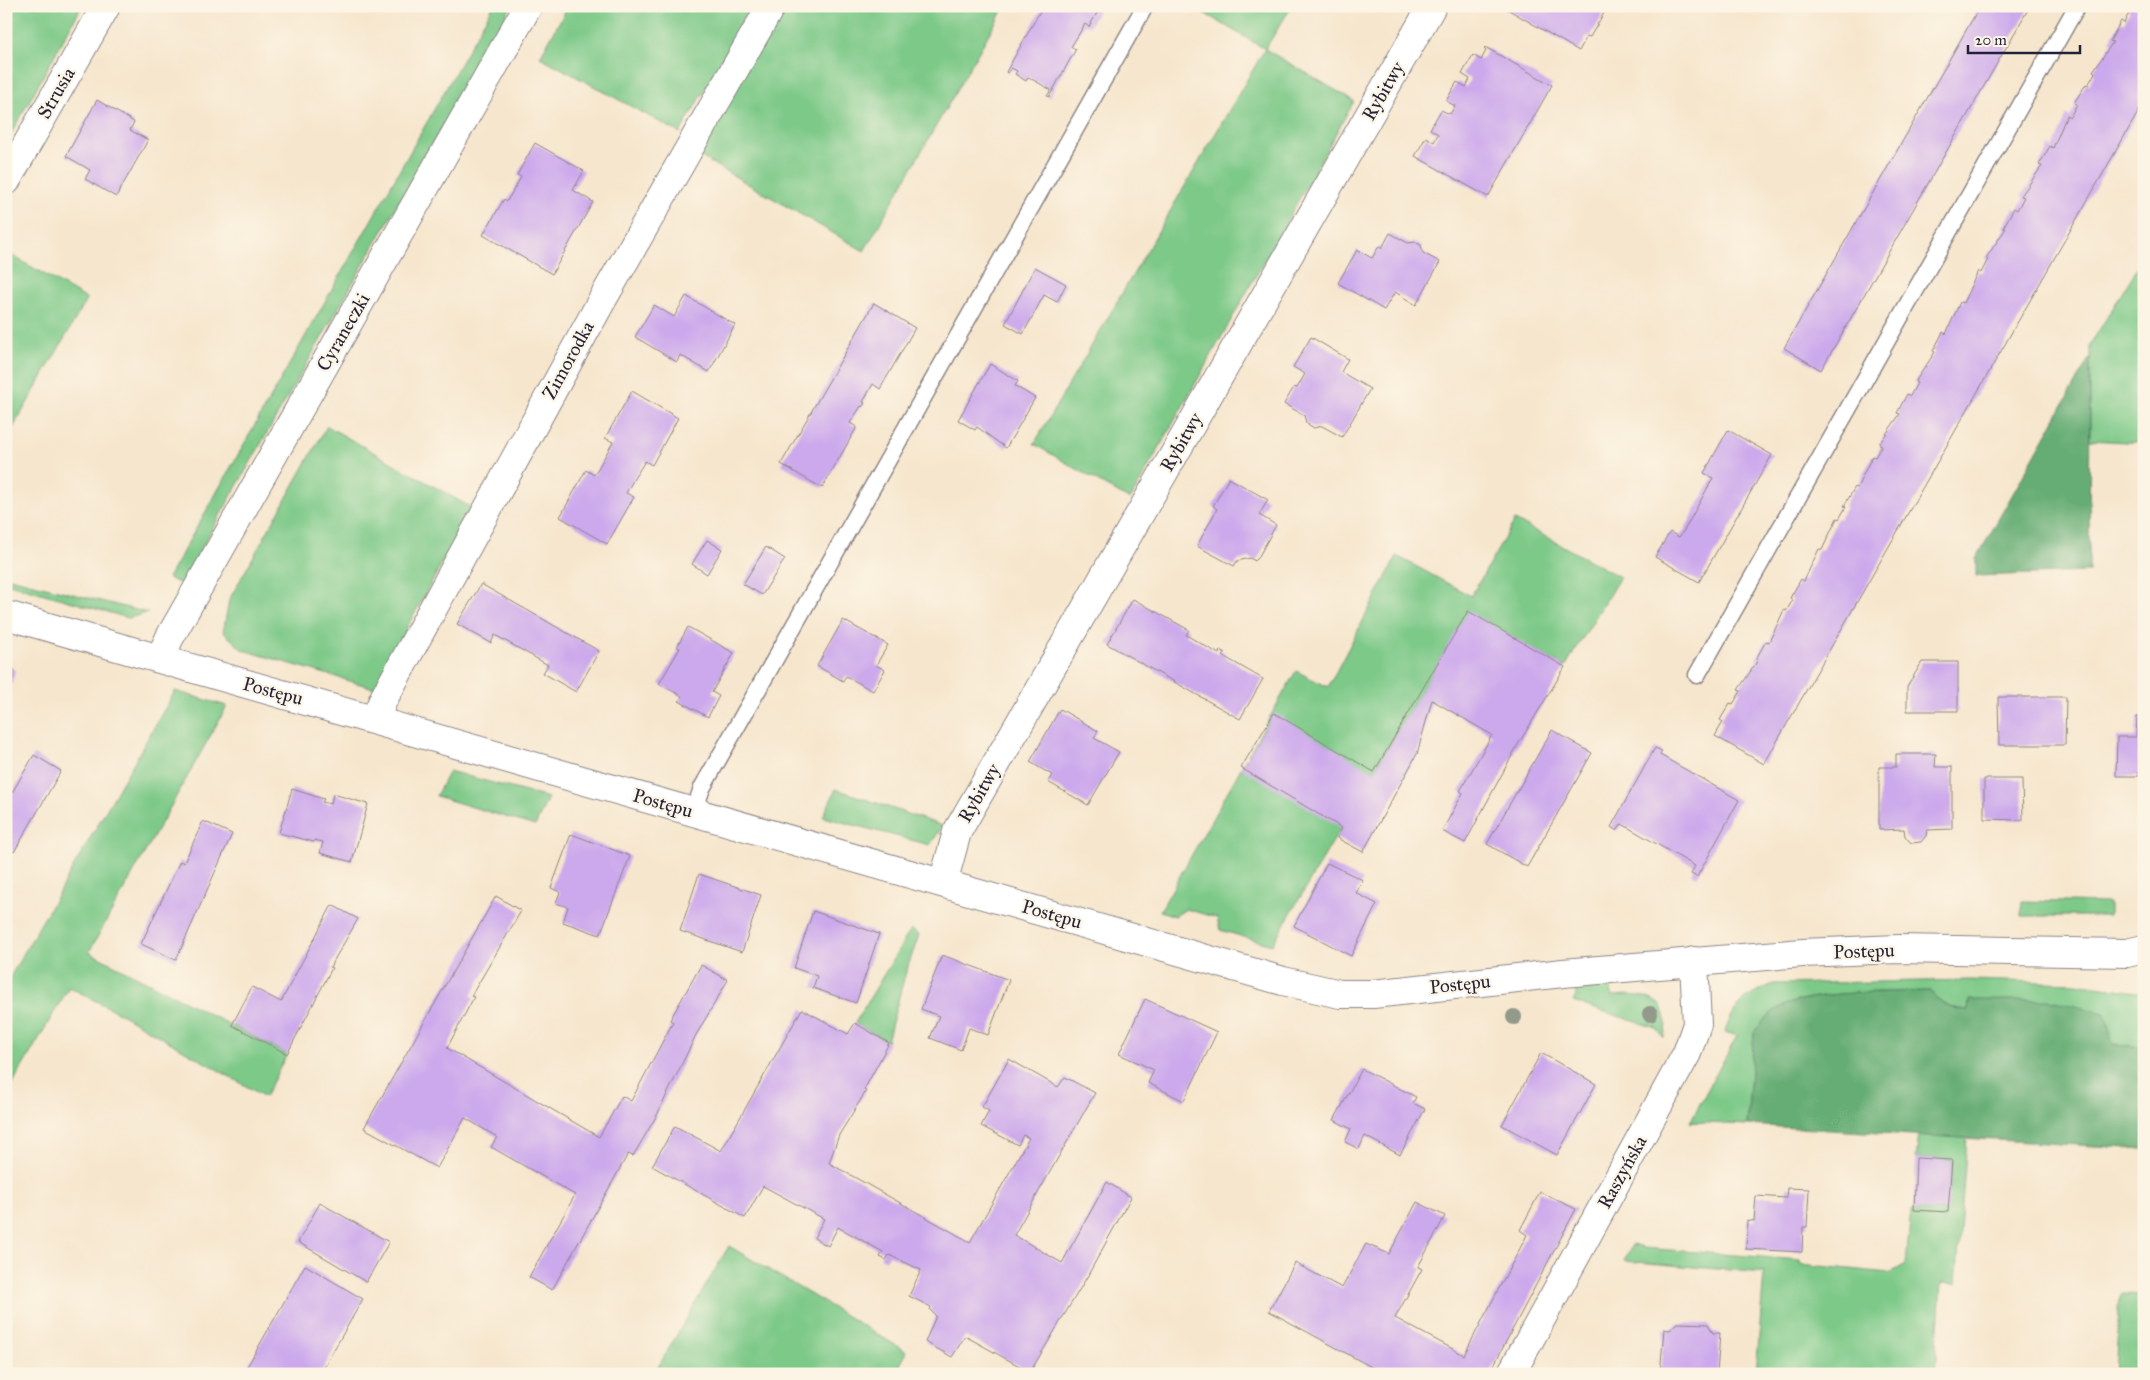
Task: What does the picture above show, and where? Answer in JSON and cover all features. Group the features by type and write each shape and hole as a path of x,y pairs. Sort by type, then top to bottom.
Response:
{"street":[{"name":"Strusia","path":"6,181 106,6"},
{"name":"Cyraneczki","path":"160,658 170,637 528,6"},
{"name":"Zimorodka","path":"375,719 384,698 528,433 771,6"},
{"name":"Rybitwy","path":"943,883 957,832 1432,6"},
{"name":"Postępu","path":"6,615 375,719 1282,981 1340,994 1373,994 1694,961 1898,949 2138,957"},
{"name":"Raszyńska","path":"1512,1374 1687,1053 1697,1024 1694,961"}],"lane":[{"path":"694,811 702,788 1145,6"},
{"path":"1697,675 2076,6"}],"green space":[{"path":"6,6 82,6 6,143"},
{"path":"493,6 511,6 181,584 168,578"},
{"path":"568,6 752,6 680,133 540,57"},
{"path":"781,6 1005,6 864,251 696,154"},
{"path":"1192,6 1292,6 1265,49"},
{"path":"1265,49 1354,101 1130,500 1034,444"},
{"path":"6,252 87,299 6,440"},
{"path":"2144,257 2144,443 2090,440 2090,345"},
{"path":"2090,357 2089,572 1976,576 1976,559"},
{"path":"327,426 472,508 374,688 243,650 223,632 229,600"},
{"path":"1515,520 1620,577 1565,667 1468,612 1272,945 1220,930 1217,918 1186,909 1175,916 1160,911 1296,671 1328,687 1397,556 1471,596"},
{"path":"6,577 148,613 128,618 6,583"},
{"path":"175,691 227,706 89,952 287,1054 265,1097 119,1013 69,987 6,1095 6,984"},
{"path":"449,771 548,798 535,826 436,796"},
{"path":"836,789 943,826 930,845 823,817"},
{"path":"2022,901 2109,903 2109,916 2021,916"},
{"path":"911,929 919,935 905,975 887,1041 855,1023"},
{"path":"1970,980 2076,983 2144,993 2144,1047 2113,1045 1969,1001 1968,1011 1956,1009 1946,1006 1930,991 1852,993 1812,998 1794,1002 1775,1010 1754,1032 1747,1125 1690,1122 1737,1036 1725,1032 1737,1007 1749,997 1773,984"},
{"path":"1611,986 1611,996 1635,996 1654,1000 1665,1014 1664,1038 1656,1028 1573,1002 1578,989"},
{"path":"1930,991 1946,1006 1968,1011 1969,1000 2050,1000 2105,1013 2113,1045 2144,1047 2144,1149 1747,1125 1754,1032 1775,1010 1794,1002 1832,995"},
{"path":"1919,1135 1967,1138 1956,1284 1941,1283 1935,1374 1756,1374 1764,1273 1624,1261 1632,1245 1644,1248 1800,1260 1800,1264 1890,1273 1906,1264 1911,1210 1948,1212 1952,1160 1916,1158"},
{"path":"729,1246 907,1352 895,1374 654,1374"},
{"path":"2120,1294 2144,1295 2144,1374 2115,1374"}],"building":[{"path":"1043,6 1101,6 1089,27 1085,24 1071,47 1076,49 1049,97 1047,96 1051,90 1028,77 1026,81 1015,74 1017,71 1011,68 1008,73 1006,72"},
{"path":"1502,6 1608,6 1590,37 1587,36 1579,51"},
{"path":"1980,6 2030,6 1821,370 1784,348"},
{"path":"2130,6 2144,6 2144,102 1764,764 1715,736 1723,722 1720,720 1730,703 1733,704 1741,691 1738,690 1758,660 1756,659 1766,641 1769,642 1784,610 1786,611 1793,600 1790,598 1801,579 1804,581 1819,549 1822,550 1837,518 1839,519 1846,507 1844,506 1855,487 1857,488 1872,456 1875,457 1882,445 1879,444 1900,414 1897,413 1907,394 1910,396 1917,383 1915,382 1935,352 1933,351 1943,332 1946,334 1960,302 1963,303 1978,271 1981,273 1988,259 1986,258 2006,228 2003,228 2014,208 2017,210 2024,197 2021,196 2042,166 2039,165 2050,146 2053,148 2067,115 2070,117 2077,104 2074,103 2086,84 2088,85 2095,73 2093,71 2113,42 2110,41 2121,21 2124,23 2130,11 2128,10"},
{"path":"1485,47 1552,85 1488,197 1415,156 1426,137 1434,142 1438,134 1430,129 1441,110 1450,114 1455,106 1446,101 1457,82 1466,87 1470,79 1462,74 1473,55 1481,60 1486,51"},
{"path":"97,100 134,122 130,130 148,140 116,197 85,179 90,170 66,156"},
{"path":"535,143 584,171 573,190 593,202 552,274 483,235 504,199 507,201 521,177 517,175"},
{"path":"1390,233 1408,243 1415,242 1421,245 1423,253 1440,262 1416,305 1395,292 1384,310 1338,283 1357,250 1372,258 1379,246 1382,248"},
{"path":"1035,267 1066,284 1057,302 1044,295 1023,334 1005,324"},
{"path":"686,296 735,325 709,372 680,355 677,362 635,337 654,305 674,317"},
{"path":"874,303 915,328 880,389 873,384 863,402 865,403 850,423 857,427 822,488 781,464"},
{"path":"1311,337 1348,359 1341,372 1370,389 1342,437 1322,426 1314,428 1306,423 1304,415 1284,404 1294,387 1297,388 1305,374 1293,367"},
{"path":"990,364 1018,381 1015,386 1035,398 1006,448 977,427 975,430 958,420"},
{"path":"632,391 678,418 652,465 645,461 635,477 626,493 634,497 607,544 560,517 586,470 594,475 604,458 613,442 605,438"},
{"path":"1728,430 1772,455 1699,582 1655,557 1670,532 1679,537 1685,529 1713,478 1704,473"},
{"path":"1229,478 1268,500 1259,515 1276,525 1255,561 1250,558 1237,561 1234,566 1197,546 1217,509 1213,506"},
{"path":"707,540 722,549 707,574 692,564"},
{"path":"766,547 785,559 762,595 743,584"},
{"path":"481,584 599,651 576,692 543,673 548,665 495,635 491,643 457,624"},
{"path":"1133,599 1189,630 1186,635 1219,654 1220,650 1225,653 1223,656 1263,679 1240,719 1107,644"},
{"path":"1468,611 1565,667 1516,748 1465,843 1442,831 1463,793 1460,791 1492,735 1432,700 1417,754 1363,852 1337,838 1342,828 1241,768 1274,713 1374,772"},
{"path":"843,620 888,645 876,665 885,670 873,691 846,676 843,681 817,666"},
{"path":"688,627 734,653 712,692 719,696 708,717 679,701 682,696 659,684 680,648 677,647"},
{"path":"1922,662 1958,662 1958,711 1907,711 1907,687"},
{"path":"6,667 15,670 7,701 6,701"},
{"path":"1998,697 2066,697 2065,745 1999,745"},
{"path":"1060,709 1098,731 1094,738 1119,752 1088,805 1048,782 1052,775 1030,762"},
{"path":"2137,717 2144,717 2144,771 2139,771 2139,776 2116,776 2117,737 2136,737"},
{"path":"1552,730 1592,753 1527,867 1487,844"},
{"path":"1655,748 1662,751 1660,755 1739,800 1697,877 1691,874 1695,866 1622,824 1617,831 1611,827"},
{"path":"1896,754 1936,754 1935,767 1952,767 1952,829 1927,830 1926,836 1921,842 1911,843 1905,836 1904,829 1879,830 1879,767 1896,767"},
{"path":"34,755 61,771 14,852 6,847 6,803"},
{"path":"1984,779 2022,779 2023,820 1984,819"},
{"path":"292,789 324,799 322,802 331,804 333,794 368,804 352,862 320,853 323,842 314,840 314,842 279,833"},
{"path":"203,821 232,834 176,960 141,944 180,861 184,863"},
{"path":"571,834 630,856 600,935 563,922 568,907 556,903 560,892 551,888"},
{"path":"1327,863 1363,880 1356,893 1377,904 1351,956 1294,926"},
{"path":"699,874 761,895 742,952 680,931"},
{"path":"496,896 521,911 471,996 474,997 447,1048 599,1137 622,1096 631,1101 673,1022 670,1020 701,965 728,980 696,1035 657,1115 633,1156 628,1154 552,1290 529,1277 575,1195 491,1147 497,1137 465,1118 437,1168 364,1128"},
{"path":"332,905 358,919 330,967 332,968 287,1054 232,1025 252,987 281,1002"},
{"path":"813,911 879,934 856,1003 813,988 817,976 794,968"},
{"path":"942,955 1009,980 988,1035 969,1028 961,1050 930,1038 939,1016 921,1009"},
{"path":"1145,999 1217,1032 1184,1101 1148,1083 1154,1070 1119,1054"},
{"path":"802,1009 848,1034 855,1023 889,1043 864,1090 866,1091 839,1135 829,1163 970,1242 1029,1138 1023,1135 1018,1145 981,1126 989,1111 982,1107 1009,1059 1058,1087 1065,1077 1095,1093 1014,1235 1062,1263 1107,1182 1131,1197 1087,1277 1030,1372 965,1336 952,1357 925,1342 936,1316 930,1310 931,1307 909,1296 921,1270 889,1255 886,1260 880,1257 883,1252 838,1227 828,1246 814,1238 824,1219 763,1186 745,1218 652,1166 675,1126 721,1151"},
{"path":"1541,1053 1596,1084 1557,1155 1502,1125"},
{"path":"1362,1069 1416,1097 1413,1103 1425,1109 1400,1155 1365,1136 1359,1149 1345,1142 1351,1129 1334,1120"},
{"path":"1916,1158 1952,1160 1948,1212 1914,1210"},
{"path":"1787,1188 1809,1189 1807,1227 1803,1227 1802,1252 1746,1249 1747,1220 1754,1221 1756,1196 1786,1198"},
{"path":"1540,1192 1576,1209 1489,1374 1384,1374 1269,1311 1295,1263 1342,1288 1366,1244 1389,1254 1417,1202 1445,1216 1418,1267 1422,1269 1395,1318 1464,1355 1527,1235 1520,1230"},
{"path":"320,1203 389,1242 366,1282 298,1242"},
{"path":"305,1265 363,1299 320,1374 243,1374"},
{"path":"1678,1323 1708,1324 1713,1333 1720,1333 1717,1374 1660,1374 1664,1329 1670,1330"}]}
